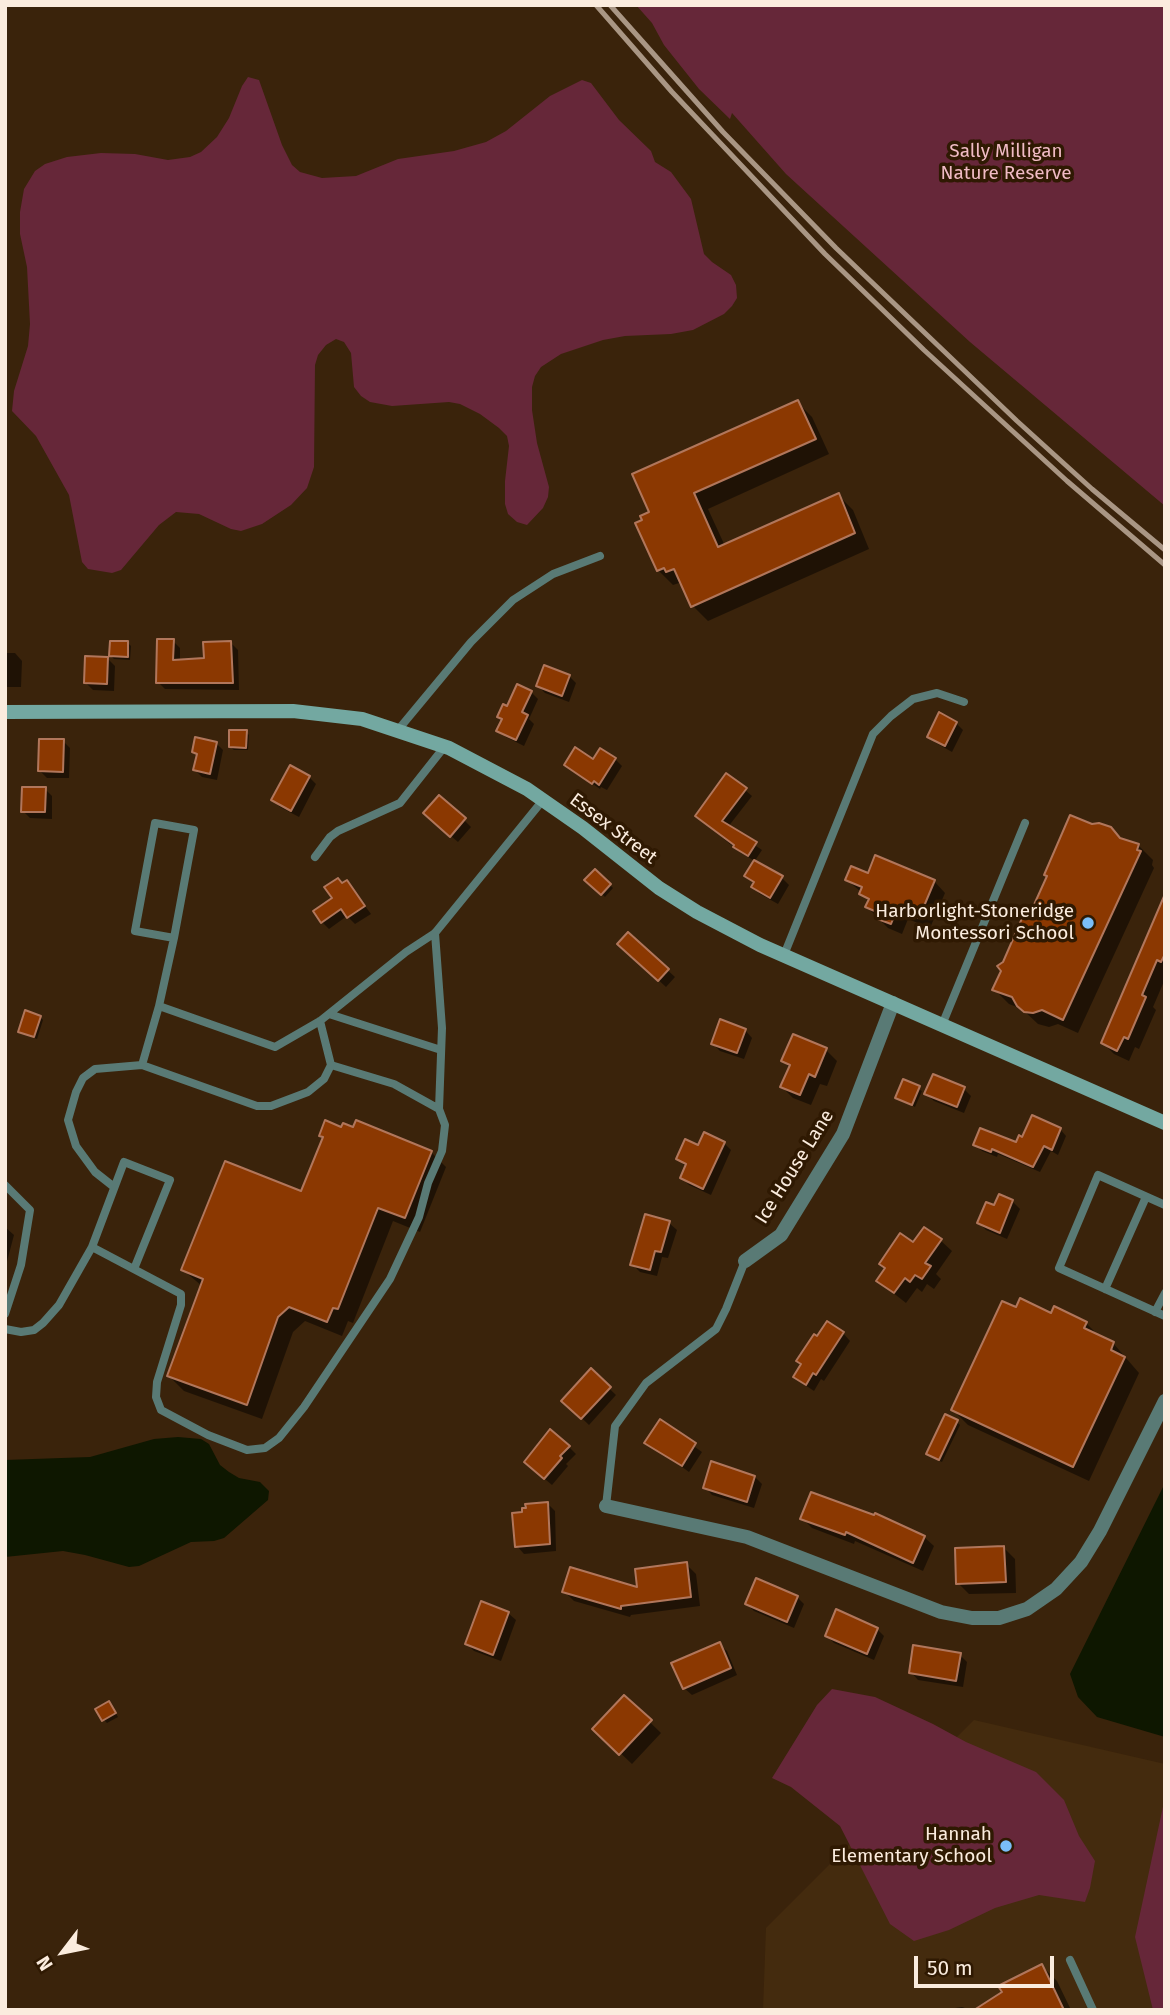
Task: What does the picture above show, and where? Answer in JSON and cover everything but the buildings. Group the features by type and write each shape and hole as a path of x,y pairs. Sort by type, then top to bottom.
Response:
{"main road":[{"name":"Essex Street","path":"5,712 293,711 362,719 445,746 490,768 543,800 659,888 697,912 784,955 1165,1122"}],"street":[{"name":"Ice House Lane","path":"745,1261 780,1235 843,1134 893,1003"},
{"path":"606,1506 747,1537 940,1612 972,1618 999,1618 1027,1609 1056,1589 1081,1562 1100,1531 1165,1401"}],"lane":[{"path":"398,730 471,642 513,600 553,574 600,556"},
{"path":"784,955 873,734 913,699 937,693 964,702"},
{"path":"315,857 338,831 400,803 445,746"},
{"path":"159,1006 275,1047 320,1021 435,933 543,800"},
{"path":"142,1065 159,1006 174,938 194,830 155,823 135,931 174,938"},
{"path":"942,1025 1025,823"},
{"path":"92,1247 181,1294 181,1305 157,1382 156,1397 161,1410 208,1436 247,1450 265,1448 279,1438 304,1407 390,1279 419,1217 428,1183 442,1151 446,1125 439,1109 442,1028 435,933"},
{"path":"329,1014 441,1049"},
{"path":"114,1187 94,1172 76,1146 68,1120 83,1078 95,1069 142,1065 257,1106 271,1106 308,1092 324,1079 331,1065 320,1021"},
{"path":"331,1065 394,1084 439,1109"},
{"path":"5,1329 21,1332 34,1330 60,1304 92,1247 124,1162 170,1180 134,1269"},
{"path":"1165,1205 1098,1175 1059,1268 1165,1316"},
{"path":"5,1185 30,1210 21,1265 5,1314"},
{"path":"1105,1289 1146,1197"},
{"path":"606,1506 615,1426 646,1383 716,1329 745,1261"},
{"path":"1155,1312 1165,1293"},
{"path":"1070,1961 1093,2010"}],"shaded area":[{"path":"154,1439 201,1439 209,1444 220,1465 239,1478 260,1482 269,1491 268,1500 224,1538 191,1542 139,1566 129,1567 63,1551 5,1557 5,1460 90,1457"},
{"path":"1165,1483 1165,1737 1097,1717 1078,1697 1070,1674"},
{"name":"Hannah Elementary School","path":"974,1720 1165,1764 1165,2010 763,2010 766,1928"}],"green space":[{"name":"Sally Milligan Nature Reserve","path":"636,5 1165,5 1165,506 970,342 786,174 732,113 730,119 699,89"},
{"path":"248,77 259,80 292,165 300,172 322,178 356,176 398,159 454,151 486,142 506,131 550,96 582,80 591,83 619,120 651,151 655,162 671,172 691,199 704,254 731,275 736,285 737,298 724,314 693,330 603,340 561,354 541,367 532,387 532,410 537,443 549,487 543,508 527,525 517,522 508,514 505,504 509,446 507,436 499,428 460,404 449,402 392,406 370,402 354,387 351,353 344,342 336,339 326,345 318,355 315,365 314,467 307,488 291,505 262,524 241,531 199,514 176,512 159,525 121,570 112,573 88,569 82,562 69,495 36,436 12,411 14,391 28,346 30,324 27,267 20,234 24,189 35,171 45,164 67,157 101,153 135,154 168,160 190,157 201,152 217,137 229,118"},
{"path":"832,1689 875,1697 966,1742 1036,1772 1064,1800 1079,1836 1095,1861 1085,1902 1039,1895 995,1908 949,1930 914,1941 890,1924 840,1826 791,1787 772,1778 817,1705"},
{"path":"1164,1802 1165,2010 1153,2010 1135,1937"}],"railway":[{"path":"596,5 672,92 825,254 924,350 1067,481 1165,565"},
{"path":"610,5 723,132 836,248 1017,421 1165,550"}],"place":[{"name":"Harborlight-Stoneridge Montessori School","path":"1088,923"},
{"name":"Hannah Elementary School","path":"1006,1846"}]}
